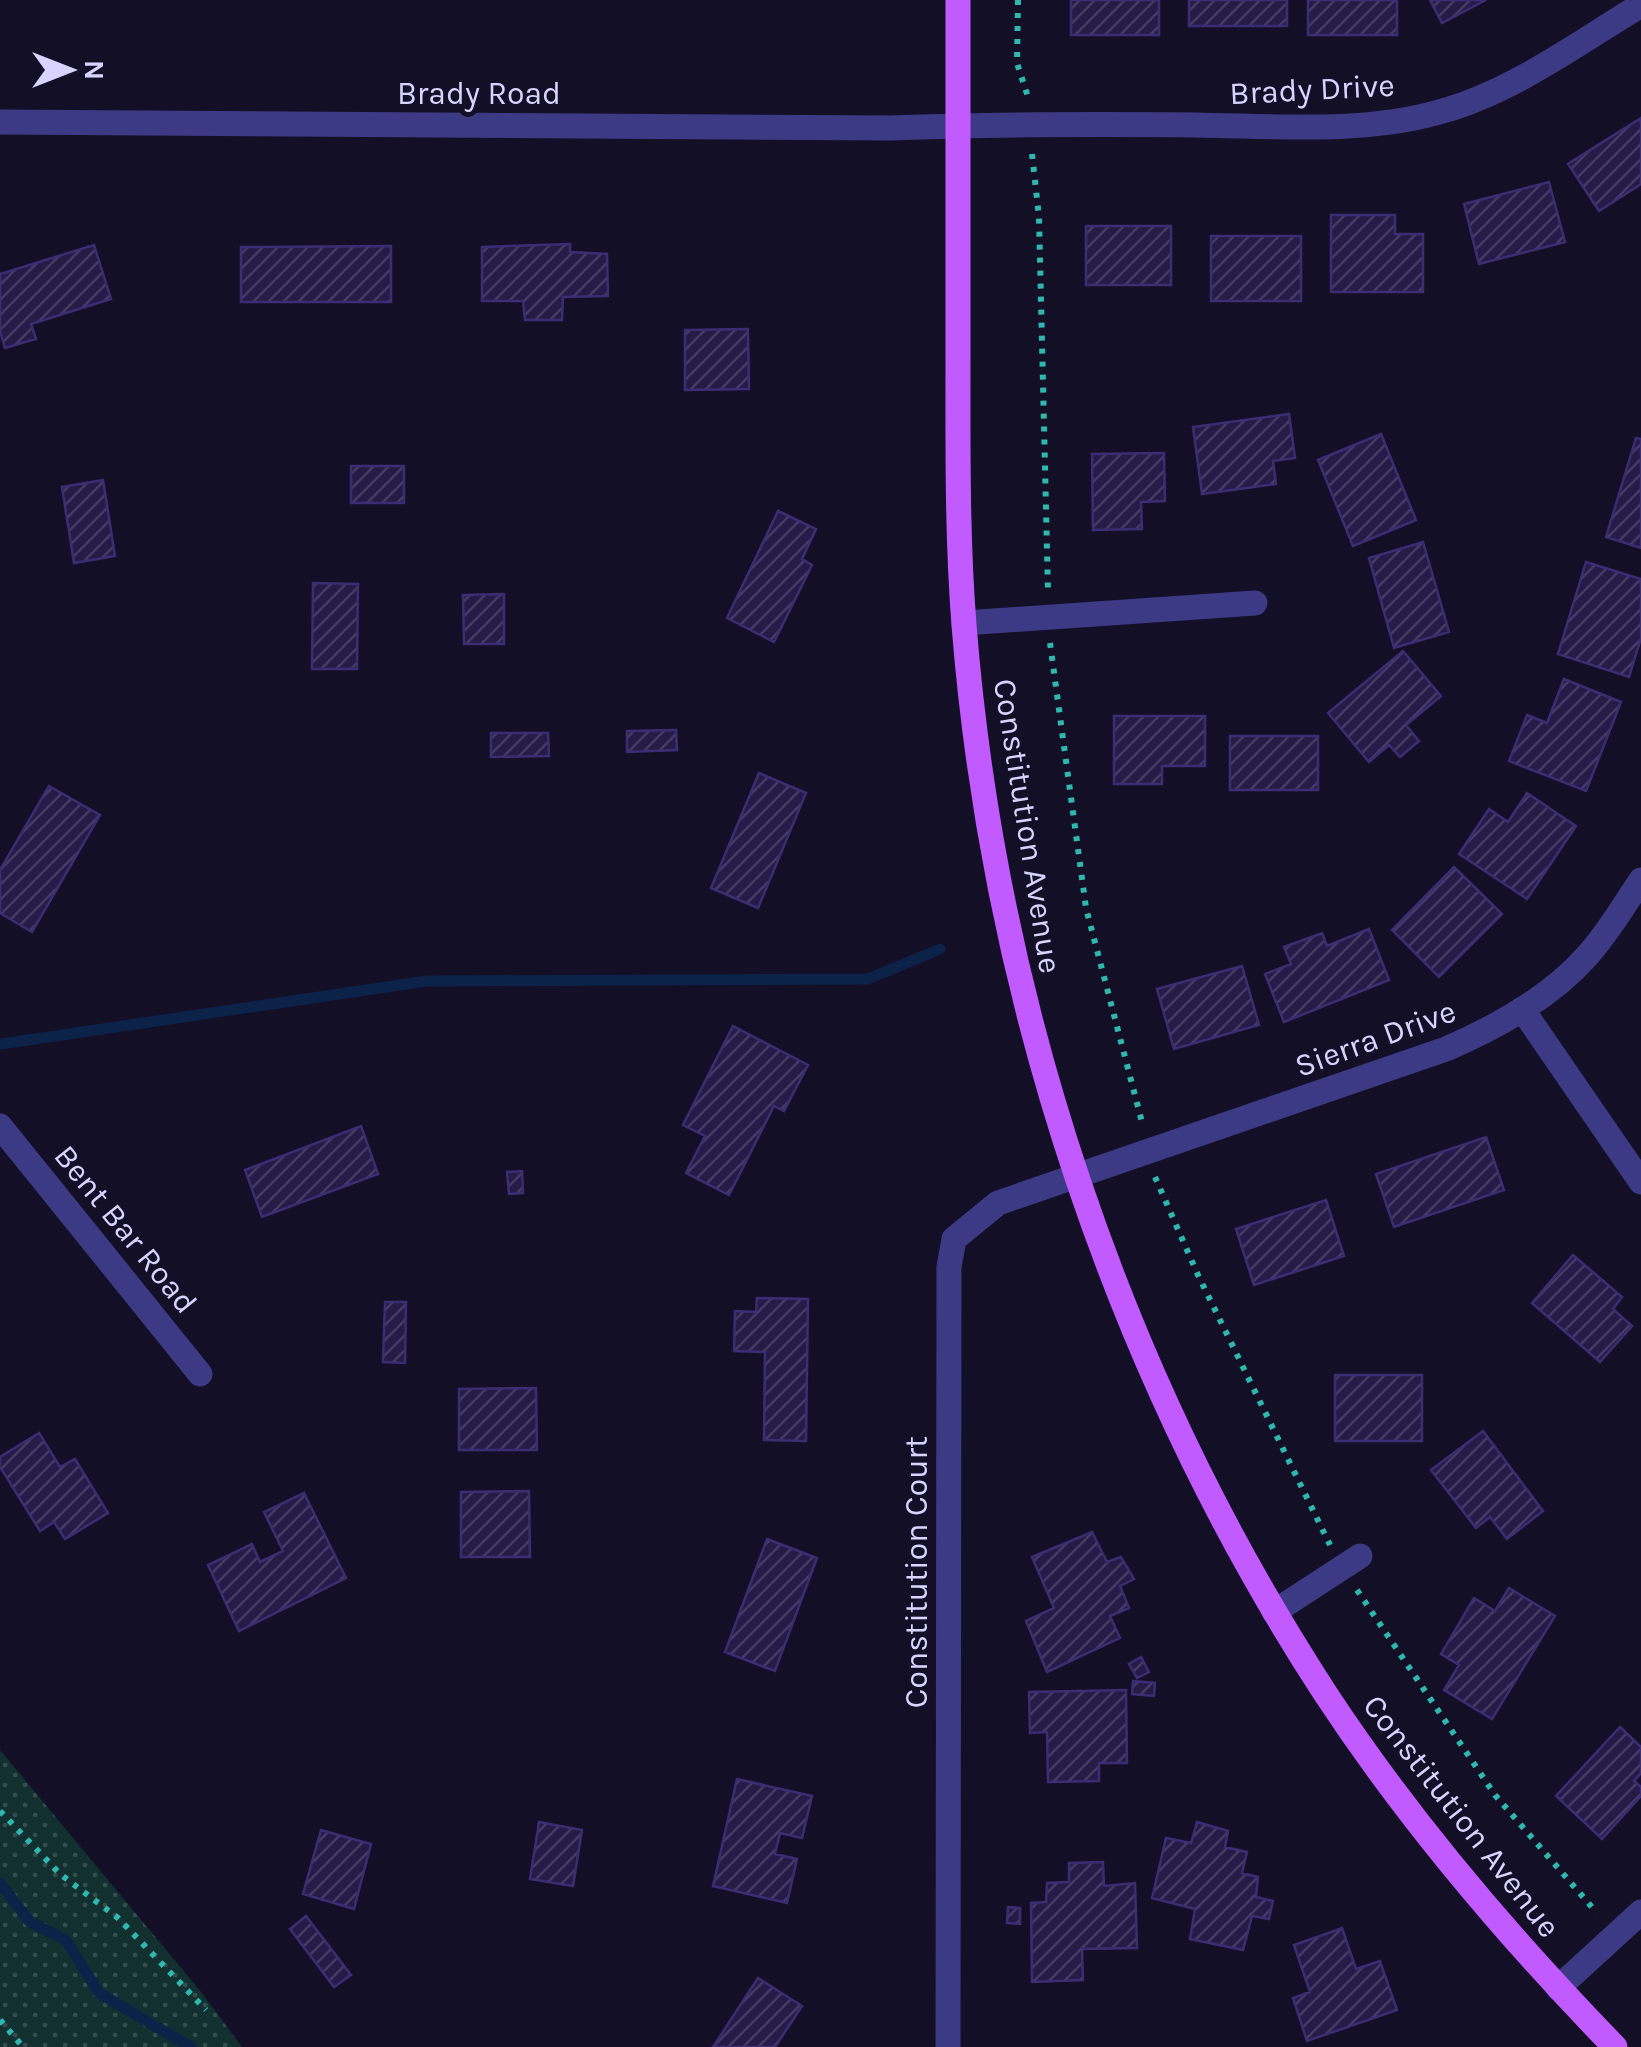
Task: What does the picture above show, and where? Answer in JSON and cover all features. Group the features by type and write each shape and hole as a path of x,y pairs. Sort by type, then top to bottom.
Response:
{"main road":[{"name":"Constitution Avenue","path":"958,0 958,502 964,623 979,765 1004,911 1044,1073 1125,1304 1211,1496 1274,1612 1328,1698 1491,1914 1615,2047"}],"street":[{"name":"Brady Drive","path":"958,126 1032,123 1303,127 1376,123 1440,112 1488,94 1641,6"},
{"name":"Brady Road","path":"0,122 958,126"},
{"path":"964,623 1255,603"},
{"name":"Sierra Drive","path":"1078,1178 1486,1032 1555,986 1588,955 1641,880"},
{"path":"1522,1009 1641,1182"},
{"name":"Bent Bar Road","path":"0,1126 200,1374"},
{"name":"Constitution Court","path":"948,2047 949,1267 954,1239 998,1202 1078,1178"},
{"path":"1274,1612 1351,1562"},
{"path":"1558,1988 1641,1912"}],"path":[{"path":"1018,0 1018,63 1032,123 1032,166 1039,216 1050,655 1086,908 1158,1186 1198,1274 1351,1562 1495,1795 1616,1935"},
{"path":"0,1810 60,1874 118,1918 206,2010"},
{"path":"0,2020 23,2047"}],"green space":[{"path":"0,1750 201,1992 242,2047 0,2047"}],"building":[{"path":"1071,0 1159,0 1159,35 1071,35"},
{"path":"1189,0 1287,0 1287,26 1189,26"},
{"path":"1308,0 1397,0 1397,35 1308,35"},
{"path":"1430,0 1486,0 1442,23"},
{"path":"1641,118 1641,184 1599,211 1568,164"},
{"path":"1549,182 1565,242 1479,264 1464,204"},
{"path":"1331,215 1395,215 1395,234 1423,234 1423,292 1331,292"},
{"path":"1086,226 1171,226 1171,285 1086,285"},
{"path":"1211,236 1301,236 1301,301 1211,301"},
{"path":"570,244 570,252 607,254 608,296 563,297 562,320 525,320 523,301 482,301 482,247"},
{"path":"94,245 111,299 31,324 36,339 5,348 0,331 0,274"},
{"path":"391,246 391,302 241,302 241,247"},
{"path":"748,329 749,389 685,390 685,330"},
{"path":"1289,414 1295,458 1273,461 1276,484 1202,494 1193,427"},
{"path":"1381,434 1416,520 1353,546 1318,460"},
{"path":"1636,438 1641,439 1641,548 1606,537"},
{"path":"1164,453 1165,501 1141,502 1142,529 1093,530 1092,454"},
{"path":"351,466 404,466 404,503 351,503"},
{"path":"103,480 115,556 74,563 62,487"},
{"path":"778,511 816,529 802,559 812,565 774,642 727,618"},
{"path":"1423,542 1449,632 1394,648 1369,558"},
{"path":"1586,562 1641,579 1641,638 1629,677 1558,654"},
{"path":"313,583 358,584 357,669 312,669"},
{"path":"504,594 504,644 464,644 463,595"},
{"path":"1403,651 1441,696 1406,725 1419,741 1400,757 1389,745 1369,762 1328,713"},
{"path":"1564,679 1621,702 1586,791 1509,761 1527,715 1547,723"},
{"path":"1114,716 1205,716 1205,766 1162,766 1162,784 1114,784"},
{"path":"676,730 677,750 627,752 627,731"},
{"path":"491,733 548,733 549,756 491,757"},
{"path":"1230,736 1318,736 1318,790 1230,790"},
{"path":"759,773 806,793 758,908 711,888"},
{"path":"49,786 100,815 32,932 0,913 0,870"},
{"path":"1527,793 1576,826 1527,899 1459,854 1489,809 1508,822"},
{"path":"1454,867 1502,914 1439,977 1392,930"},
{"path":"1369,929 1389,980 1284,1022 1265,974 1291,964 1284,947 1322,933 1327,946"},
{"path":"1242,966 1259,1025 1174,1049 1157,989"},
{"path":"733,1026 808,1065 784,1111 774,1106 729,1195 686,1173 705,1136 683,1125"},
{"path":"361,1126 378,1174 262,1217 245,1170"},
{"path":"1486,1137 1504,1190 1394,1227 1376,1174"},
{"path":"522,1171 523,1193 509,1194 507,1172"},
{"path":"1326,1200 1344,1256 1254,1285 1236,1229"},
{"path":"1573,1255 1622,1297 1613,1309 1632,1326 1600,1362 1532,1303"},
{"path":"757,1298 808,1299 806,1441 764,1440 765,1352 734,1351 735,1311 756,1312"},
{"path":"385,1302 406,1302 405,1363 383,1362"},
{"path":"1335,1375 1422,1375 1422,1441 1335,1441"},
{"path":"536,1388 537,1450 459,1450 459,1389"},
{"path":"1483,1431 1543,1511 1507,1539 1490,1517 1476,1528 1431,1470"},
{"path":"39,1433 60,1467 75,1459 108,1513 65,1539 54,1522 40,1531 0,1467 0,1457"},
{"path":"529,1491 530,1557 461,1557 461,1492"},
{"path":"304,1493 346,1578 239,1631 208,1565 252,1544 260,1562 283,1551 264,1512"},
{"path":"1092,1532 1107,1562 1121,1557 1134,1579 1120,1586 1129,1608 1110,1616 1120,1638 1047,1672 1026,1621 1054,1608 1032,1557"},
{"path":"767,1539 817,1558 775,1671 725,1652"},
{"path":"1509,1588 1555,1616 1492,1719 1444,1690 1459,1665 1441,1654 1474,1598 1495,1611"},
{"path":"1141,1657 1149,1672 1137,1678 1129,1664"},
{"path":"1133,1681 1155,1683 1154,1696 1132,1694"},
{"path":"1126,1690 1127,1763 1099,1763 1099,1781 1048,1782 1047,1732 1030,1733 1029,1692"},
{"path":"1620,1727 1641,1747 1641,1773 1634,1781 1641,1787 1641,1796 1602,1839 1556,1796"},
{"path":"737,1779 812,1796 802,1838 780,1833 775,1854 797,1859 787,1903 713,1886"},
{"path":"539,1822 582,1830 573,1886 530,1879"},
{"path":"1197,1822 1228,1831 1225,1847 1247,1852 1242,1873 1258,1877 1256,1897 1273,1901 1269,1919 1252,1916 1243,1950 1190,1939 1195,1909 1152,1898 1166,1838 1191,1843"},
{"path":"321,1830 371,1844 354,1909 303,1894"},
{"path":"1103,1862 1104,1886 1135,1883 1137,1948 1082,1949 1083,1980 1032,1982 1031,1903 1046,1902 1047,1883 1069,1882 1069,1863"},
{"path":"1008,1907 1020,1908 1020,1924 1007,1923"},
{"path":"306,1916 351,1975 334,1987 290,1929"},
{"path":"1342,1928 1356,1969 1380,1961 1397,2010 1307,2041 1293,1998 1310,1992 1294,1945"},
{"path":"758,1978 802,2006 775,2047 713,2047"}],"waterway":[{"path":"1,1044 427,981 868,979 940,949"},
{"path":"0,1883 30,1922 66,1940 99,1993 191,2047"}]}
